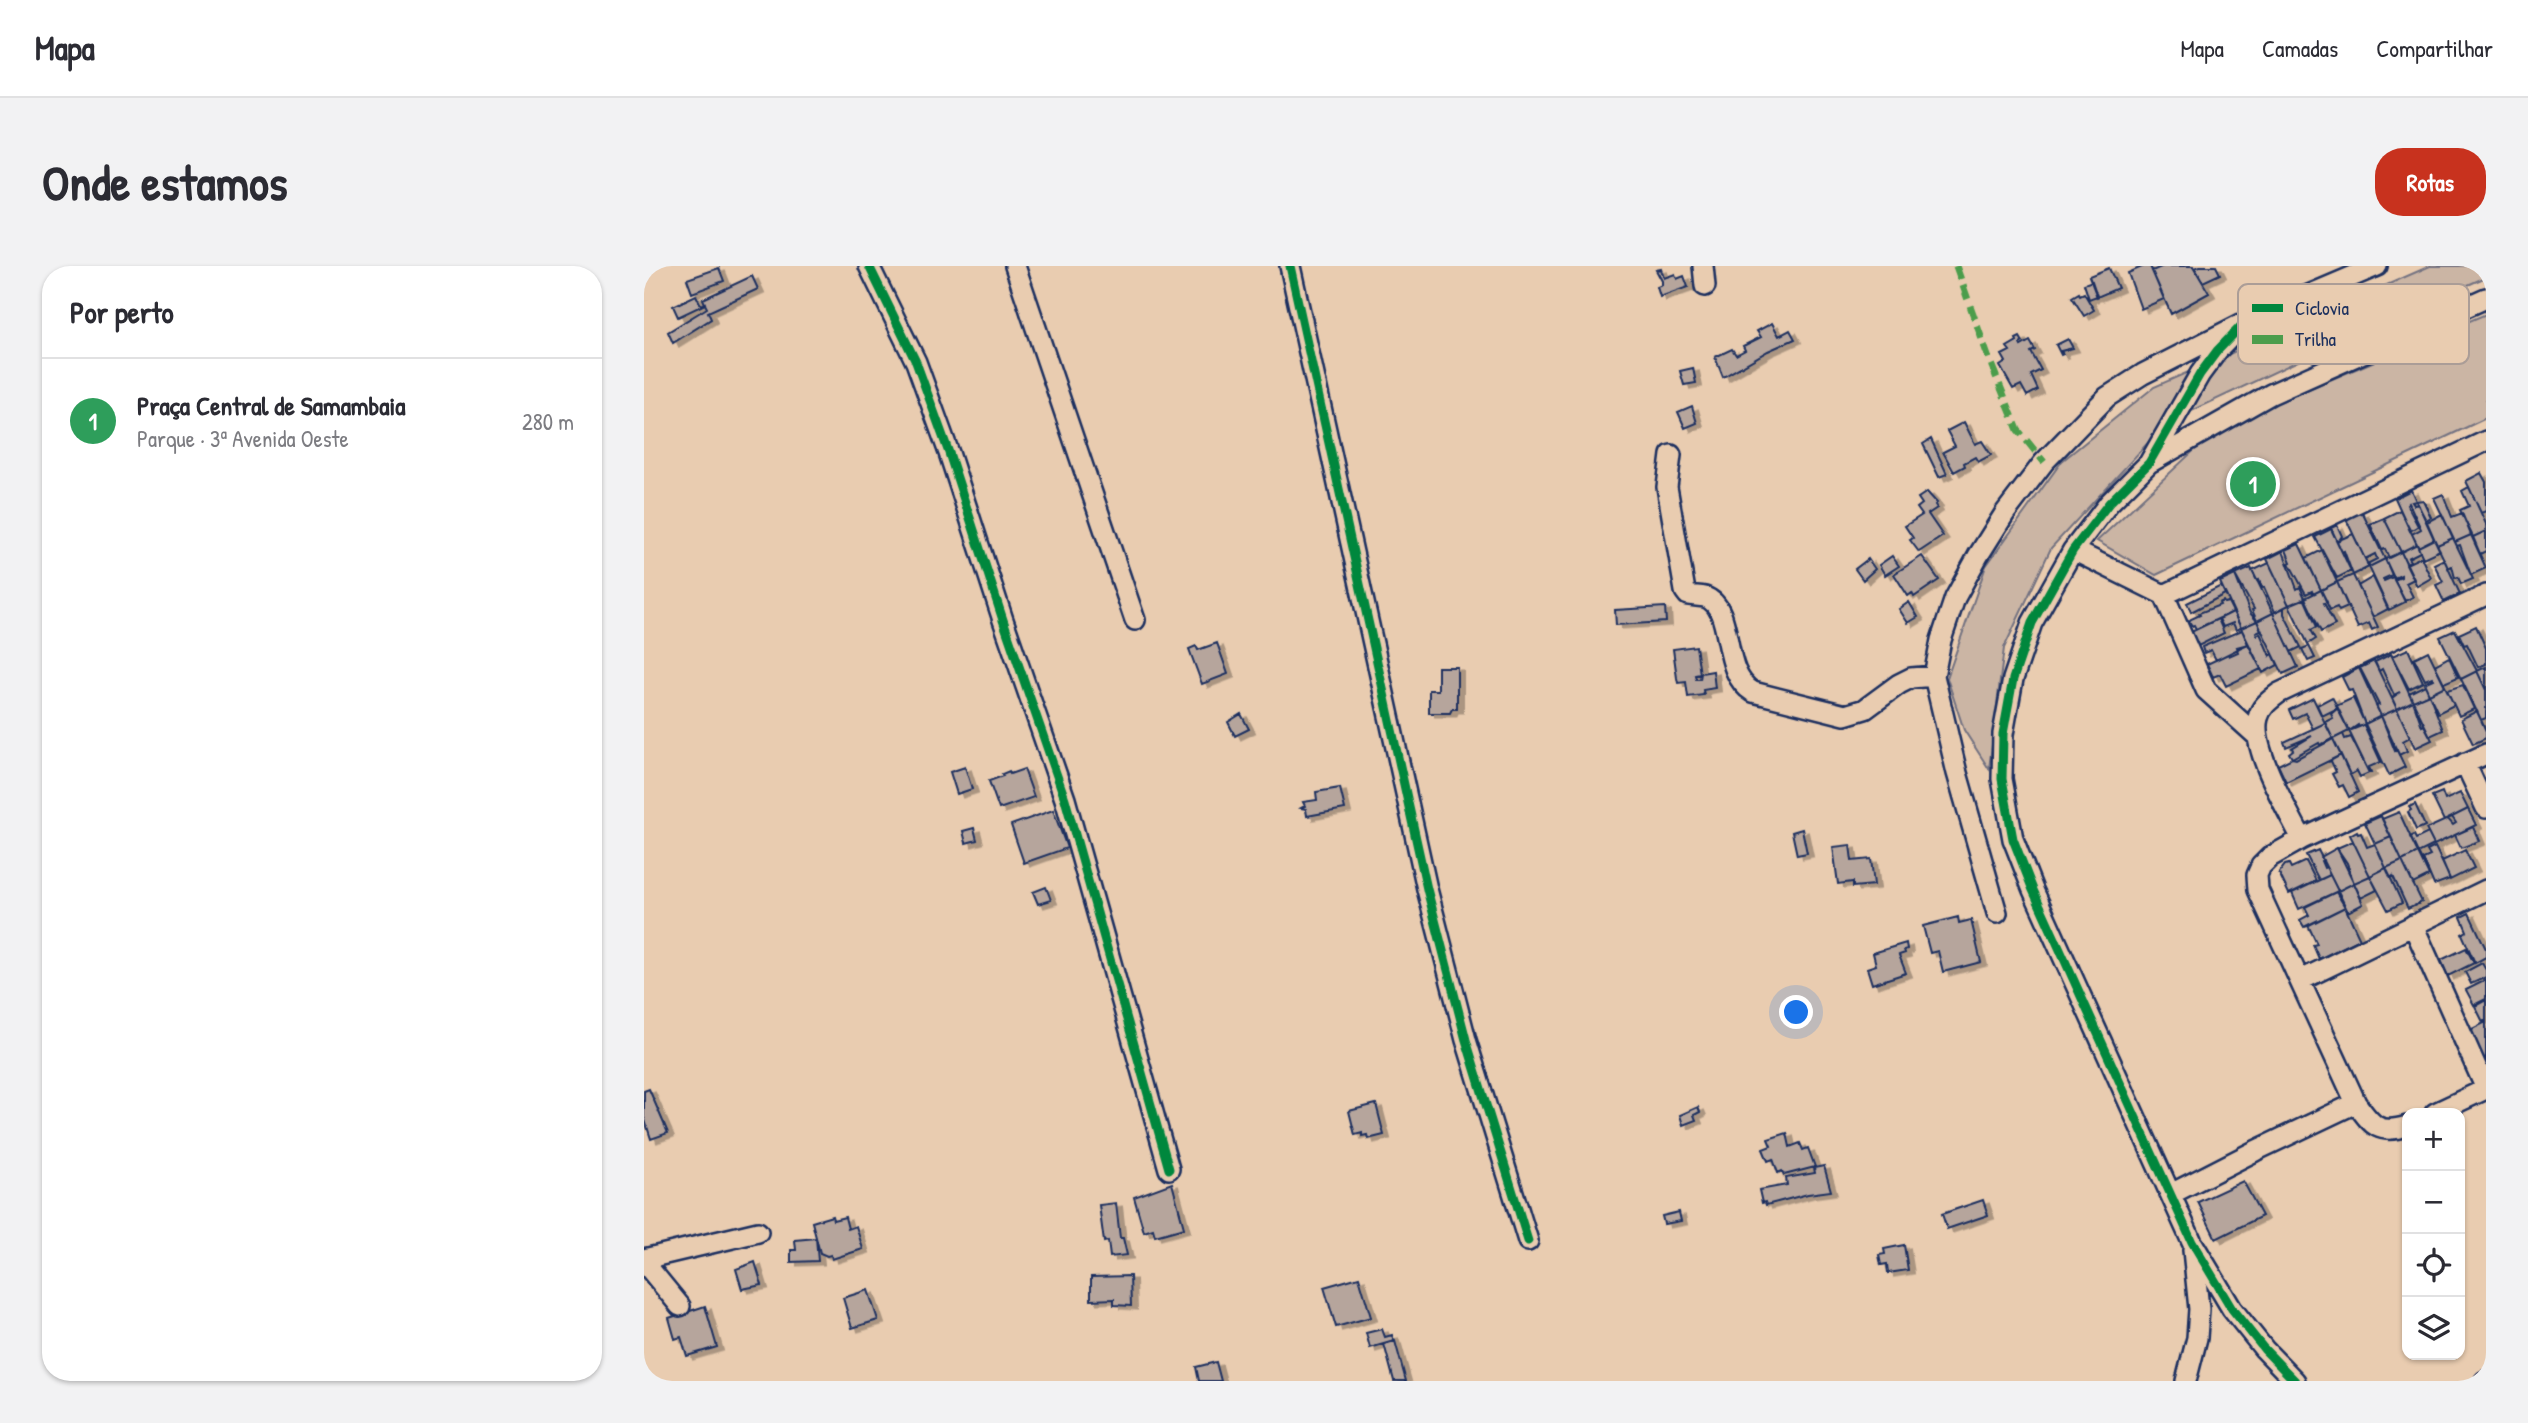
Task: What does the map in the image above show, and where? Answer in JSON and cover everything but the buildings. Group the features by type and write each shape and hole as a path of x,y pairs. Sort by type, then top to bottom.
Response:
{"street":[{"path":"869,266 916,362 1065,799 1169,1168"},
{"path":"1015,266 1135,620"},
{"path":"1290,266 1427,889 1465,1040 1528,1241"},
{"path":"1703,266 1705,286"},
{"path":"2335,284 2377,266"},
{"path":"2469,306 2486,298"},
{"path":"1997,913 1956,773 1934,676 1941,640 1955,598 2005,513 2044,462 2107,397 2143,374 2238,326"},
{"path":"2238,329 2200,374 2148,463 2109,503 2073,550 2032,622 2013,679 2003,734 2002,779 2013,839 2033,890 2192,1242 2232,1309 2264,1349 2295,1381"},
{"path":"2148,463 2271,394 2338,364"},
{"path":"2164,594 2486,441"},
{"path":"1671,455 1667,487 1685,591 1689,595 1705,597 1720,611 1735,673 1744,687 1753,692 1845,715 1865,709 1911,678 1934,676"},
{"path":"2073,550 2164,594 2206,690 2257,736"},
{"path":"2302,839 2260,751 2257,720 2261,710 2279,694 2486,595"},
{"path":"2402,1127 2391,1130 2372,1124 2356,1103 2258,890 2257,875 2270,857 2302,839 2486,754"},
{"path":"2465,763 2486,808"},
{"path":"2301,981 2486,890"},
{"path":"2413,925 2486,1089 2446,1108"},
{"path":"2171,1194 2356,1103"},
{"path":"680,1306 644,1261 758,1233"},
{"path":"2186,1381 2197,1338 2199,1309 2192,1242"}],"shaded area":[{"path":"2430,266 2486,266 2486,277 2469,285 2389,284"},
{"path":"2486,314 2486,418 2156,575 2097,541 2219,427 2368,364 2469,364 2469,321"},
{"path":"2238,350 2238,364 2292,364 2166,423 2051,548 2004,648 1989,769 1964,730 1947,678 1986,566 2062,461 2154,387"}],"marked path":[{"path":"1956,266 2018,430 2044,462"}],"cycle path":[{"path":"869,266 916,362 1065,799 1169,1169"},
{"path":"1290,266 1427,889 1466,1040 1528,1241"},
{"path":"2238,329 2200,374 2149,463 2109,503 2073,550 2032,623 2013,679 2003,734 2002,779 2013,839 2033,890 2192,1242 2232,1309 2264,1349 2295,1381"}],"place":[{"name":"Praça Central de Samambaia","path":"2253,484"}]}
